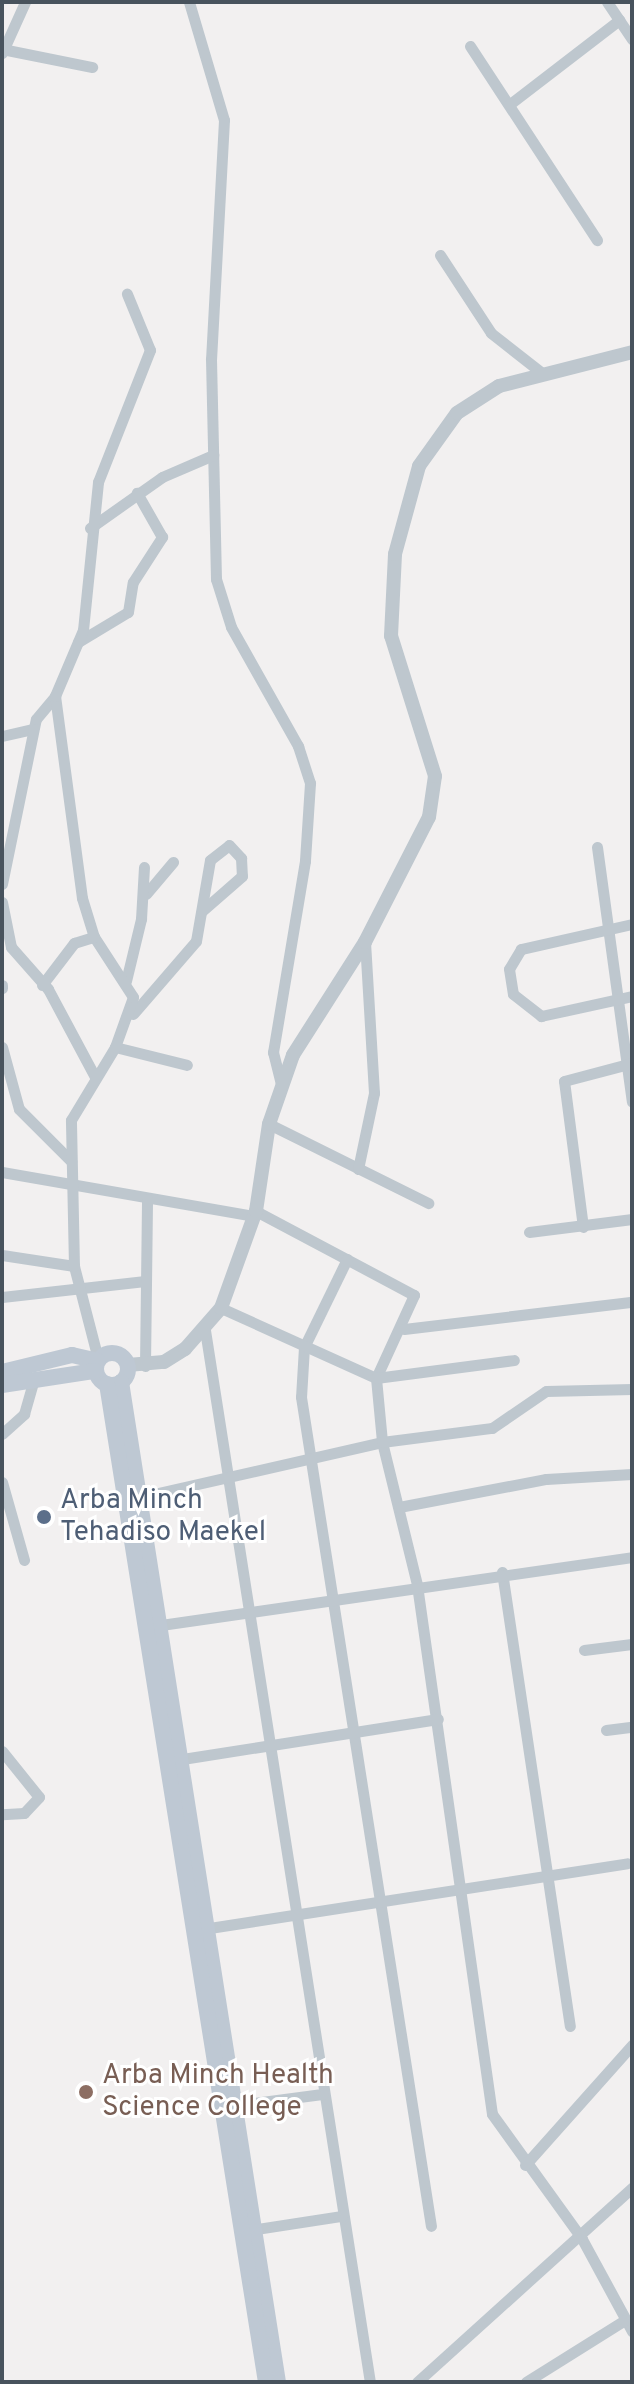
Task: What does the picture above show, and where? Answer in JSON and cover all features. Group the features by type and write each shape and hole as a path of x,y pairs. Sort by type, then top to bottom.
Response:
{"main road":[{"path":"2,1385 97,1364 112,1352 137,1365 114,1383"},
{"path":"2,1372 72,1355 97,1364 114,1383 136,1498 149,1626 176,1760 250,2230 278,2382"},
{"path":"114,1383 266,2382"}],"street":[{"path":"25,2 3,51 92,67"},
{"path":"189,2 224,120 213,455 216,579 231,627 298,746 310,783 305,861 273,1052 281,1085"},
{"path":"607,2 630,32"},
{"path":"510,104 619,20"},
{"path":"470,46 597,240"},
{"path":"440,255 491,333 542,373"},
{"path":"2,884 33,729 55,696 78,642 89,528 106,456 150,350 127,294"},
{"path":"147,1199 145,1281 137,1365 174,1356 205,1330 221,1308 254,1214 269,1124 281,1085 365,942 421,834 433,795 430,756 391,636 406,503 419,466 457,413 499,386 632,352"},
{"path":"89,528 137,493 213,455"},
{"path":"78,642 128,612 133,582 162,537 137,493"},
{"path":"55,696 94,937 126,981 133,1007 115,1047 71,1120 74,1266 97,1364"},
{"path":"2,736 33,729"},
{"path":"124,1024 186,956 202,911 210,860 229,845 241,858 242,876 202,911"},
{"path":"597,847 609,929 627,996 632,1102"},
{"path":"145,895 173,862"},
{"path":"126,981 145,895 144,867"},
{"path":"2,902 11,947 42,985 95,1077"},
{"path":"627,996 541,1016 513,994 509,969 521,949 632,924"},
{"path":"42,985 74,943 94,937"},
{"path":"358,1169 374,1093 365,942"},
{"path":"2,1047 19,1109 71,1161"},
{"path":"115,1047 187,1065"},
{"path":"583,1227 564,1081 630,1063"},
{"path":"269,1124 428,1203"},
{"path":"2,1172 147,1199 254,1214 411,1289 404,1329 376,1378 382,1442 417,1585 463,1889 492,2114 525,2165 582,2239 632,2331"},
{"path":"529,1232 632,1219"},
{"path":"2,1255 74,1266"},
{"path":"347,1259 304,1347 301,1397 384,1903 431,2226"},
{"path":"2,1297 145,1281"},
{"path":"404,1329 632,1302"},
{"path":"221,1308 376,1378 514,1360"},
{"path":"205,1330 300,1919 322,2094 370,2382"},
{"path":"2,1434 24,1414 34,1380"},
{"path":"136,1498 229,1482 382,1442 492,1428 546,1391 632,1389"},
{"path":"399,1507 546,1479 632,1474"},
{"path":"2,1482 24,1560"},
{"path":"149,1626 502,1572 632,1557"},
{"path":"502,1572 544,1876 570,2026"},
{"path":"584,1650 632,1644"},
{"path":"176,1760 438,1719"},
{"path":"606,1730 632,1727"},
{"path":"2,1751 39,1797 24,1813 2,1814"},
{"path":"203,1929 300,1919 627,1863"},
{"path":"525,2165 632,2045"},
{"path":"230,2106 322,2094"},
{"path":"424,2379 582,2239 632,2188"},
{"path":"250,2230 342,2216"},
{"path":"526,2382 625,2320"}],"place":[{"name":"Arba Minch Tehadiso Maekel","path":"44,1517"},
{"name":"Arba Minch Health Science College","path":"86,2092"}]}
